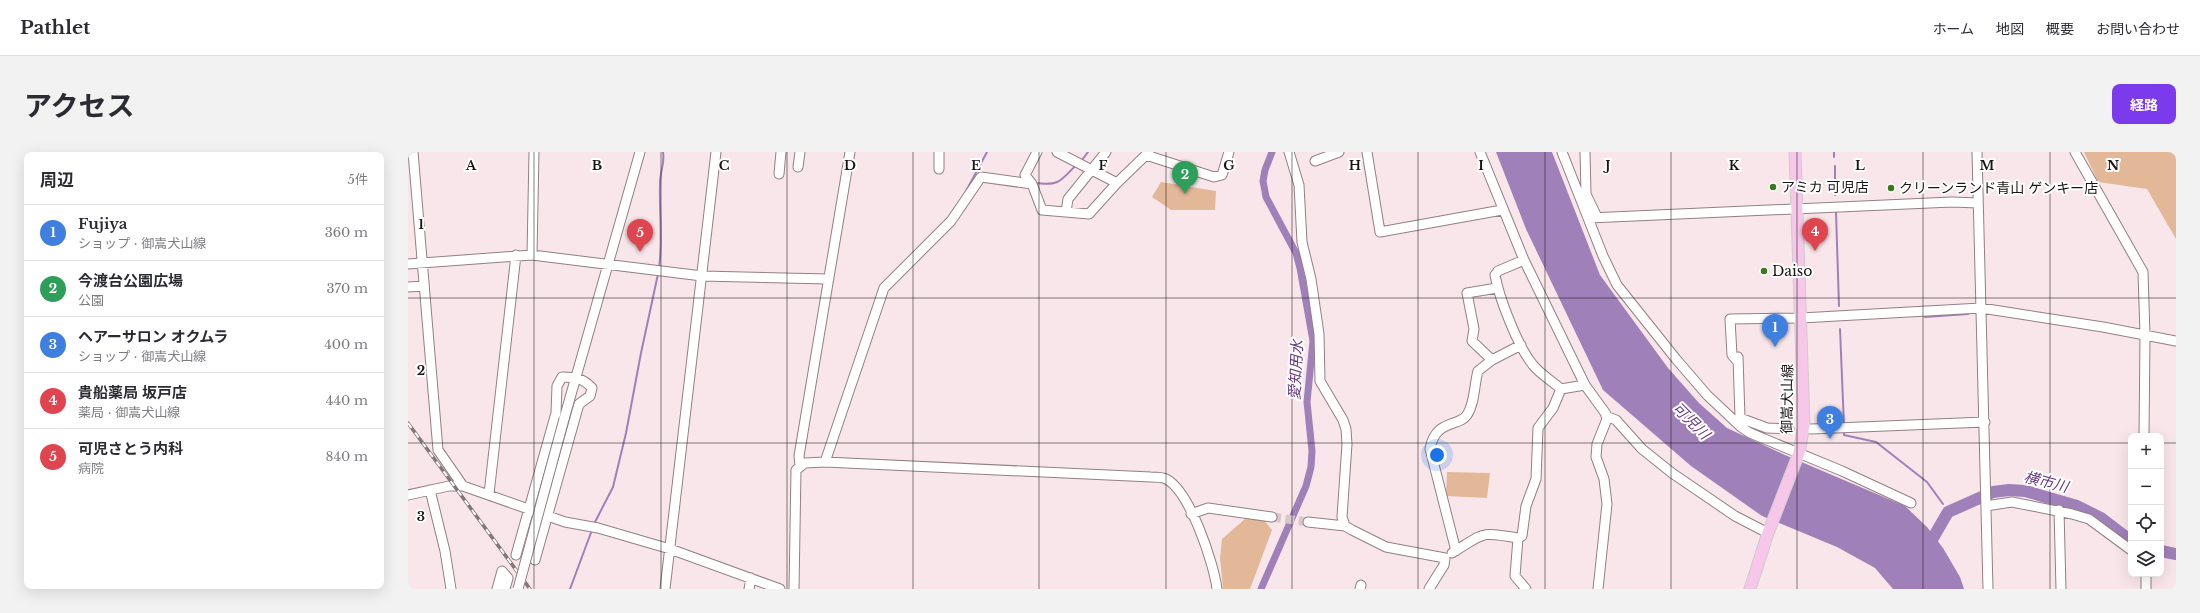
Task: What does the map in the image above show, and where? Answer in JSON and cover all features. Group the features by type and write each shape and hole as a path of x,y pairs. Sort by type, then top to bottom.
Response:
{"main road":[{"name":"御嵩犬山線","path":"1750,589 1768,533 1798,453 1804,425 1795,152"}],"street":[{"path":"412,152 412,200 424,286 438,450 463,486"},
{"path":"532,255 534,152"},
{"path":"518,589 607,264 640,152"},
{"path":"665,589 716,152"},
{"path":"779,174 781,152"},
{"path":"798,167 800,152"},
{"path":"800,466 799,456 850,152"},
{"path":"939,152 939,169"},
{"path":"1037,152 1024,175 1032,184 1042,210 1089,214 1117,183 1147,154 1218,177 1222,175 1229,152"},
{"path":"1066,212 1068,199 1106,152"},
{"path":"1288,152 1299,185 1302,242 1311,279 1319,334 1320,381 1343,420 1346,429 1347,444 1342,518 1345,526"},
{"path":"1315,161 1339,152"},
{"path":"1367,152 1380,232 1502,210"},
{"path":"1480,152 1502,210 1524,260 1585,385 1606,416 1616,420 1642,449 1678,478 1735,516 1768,533"},
{"path":"1562,152 1593,218"},
{"path":"1584,152 1586,194 1603,256 1617,285 1707,395 1747,430 1880,487 1911,503"},
{"path":"1977,152 1987,492 1988,589"},
{"path":"2075,152 2143,272 2145,335 2144,433"},
{"path":"1062,153 1117,183"},
{"path":"825,462 884,288 951,221 981,177 1032,184"},
{"path":"1593,218 1952,202 1978,203"},
{"path":"489,494 516,255"},
{"path":"408,264 532,255 702,276 828,279"},
{"path":"1524,260 1498,271 1495,275 1497,288 1521,345 1533,365 1561,389"},
{"path":"408,288 424,286"},
{"path":"1492,360 1472,341 1474,329 1466,293 1497,288"},
{"path":"1738,362 1732,355 1730,319 1801,318 1981,308 2176,341"},
{"path":"1737,328 1740,418 1767,428 1789,429"},
{"path":"1456,551 1430,449 1432,440 1448,424 1465,418 1467,415 1472,404 1478,371 1492,360 1521,345"},
{"path":"516,555 556,413 556,386 562,377 576,378 586,382 592,388 590,396 579,404 535,560"},
{"path":"1561,389 1585,385"},
{"path":"1526,589 1515,576 1518,538 1523,533 1526,506 1536,479 1538,428 1553,408 1561,389"},
{"path":"1598,589 1607,504 1604,480 1596,457 1597,444 1606,416"},
{"path":"1746,420 1747,430"},
{"path":"1811,428 1985,422"},
{"path":"794,589 794,478 796,470 800,466 806,463 825,462 1151,476 1166,479 1178,490 1192,514 1209,551 1217,589"},
{"path":"408,495 449,486 463,486 489,494 547,516 593,527 670,549 780,589"},
{"path":"430,490 445,551 451,589"},
{"path":"1986,506 2012,502 2059,510 2089,519 2128,548"},
{"path":"1192,514 1208,508 1272,517"},
{"path":"2059,510 2061,589"},
{"path":"1308,522 1345,526 1386,547 1445,558 1478,536 1487,533 1518,538"},
{"path":"1429,589 1444,565 1445,558"},
{"path":"497,589 502,571 508,578 505,589"},
{"path":"2146,577 2146,589"},
{"path":"749,589 751,578"}],"shaded area":[{"path":"2084,152 2176,152 2176,239 2147,189 2098,182"},
{"path":"1161,182 1216,191 1215,210 1171,210 1152,197"},
{"path":"1447,472 1490,473 1487,498 1446,496"},
{"path":"1246,518 1263,519 1272,530 1250,589 1223,589 1220,558 1222,539"}],"water":[{"name":"可児川","path":"1496,152 1552,152 1600,275 1668,368 1699,403 1727,428 1785,455 1905,506 1927,527 1943,548 1960,577 1964,589 1893,589 1875,568 1837,547 1762,516 1691,466 1603,390 1526,229"}],"waterway":[{"path":"659,268 661,247 660,183 663,152"},
{"path":"965,193 987,152"},
{"path":"1082,160 1088,152"},
{"name":"愛知用水","path":"1261,589 1306,486 1311,467 1312,451 1307,402 1313,341 1296,253 1266,197 1263,181 1265,170 1272,152"},
{"path":"1834,152 1834,157"},
{"path":"1035,183 1049,184 1058,182 1076,165"},
{"path":"1835,166 1835,195"},
{"path":"1836,212 1839,306"},
{"path":"594,524 613,487 626,433 658,274"},
{"path":"1925,317 1968,314"},
{"path":"1840,329 1844,426"},
{"path":"1844,430 1844,435 1876,442 1927,482 1943,504"},
{"name":"横市川","path":"1926,550 1948,512 1993,492 2009,490 2025,491 2077,506 2101,518 2128,539"},
{"path":"570,589 592,530"},
{"name":"横市川","path":"2164,552 2176,554"}],"tunnel":[{"path":"1272,517 1308,522"}],"railway":[{"path":"408,423 530,589"}],"place":[{"name":"アミカ 可児店","path":"1773,187"},
{"name":"クリーンランド青山 ゲンキー店","path":"1891,188"},
{"name":"今渡台公園広場","path":"1185,194"},
{"name":"貴船薬局 坂戸店","path":"1815,251"},
{"name":"可児さとう内科","path":"640,252"},
{"name":"Daiso","path":"1764,271"},
{"name":"Fujiya","path":"1775,347"},
{"name":"ヘアーサロン オクムラ","path":"1830,439"}]}
